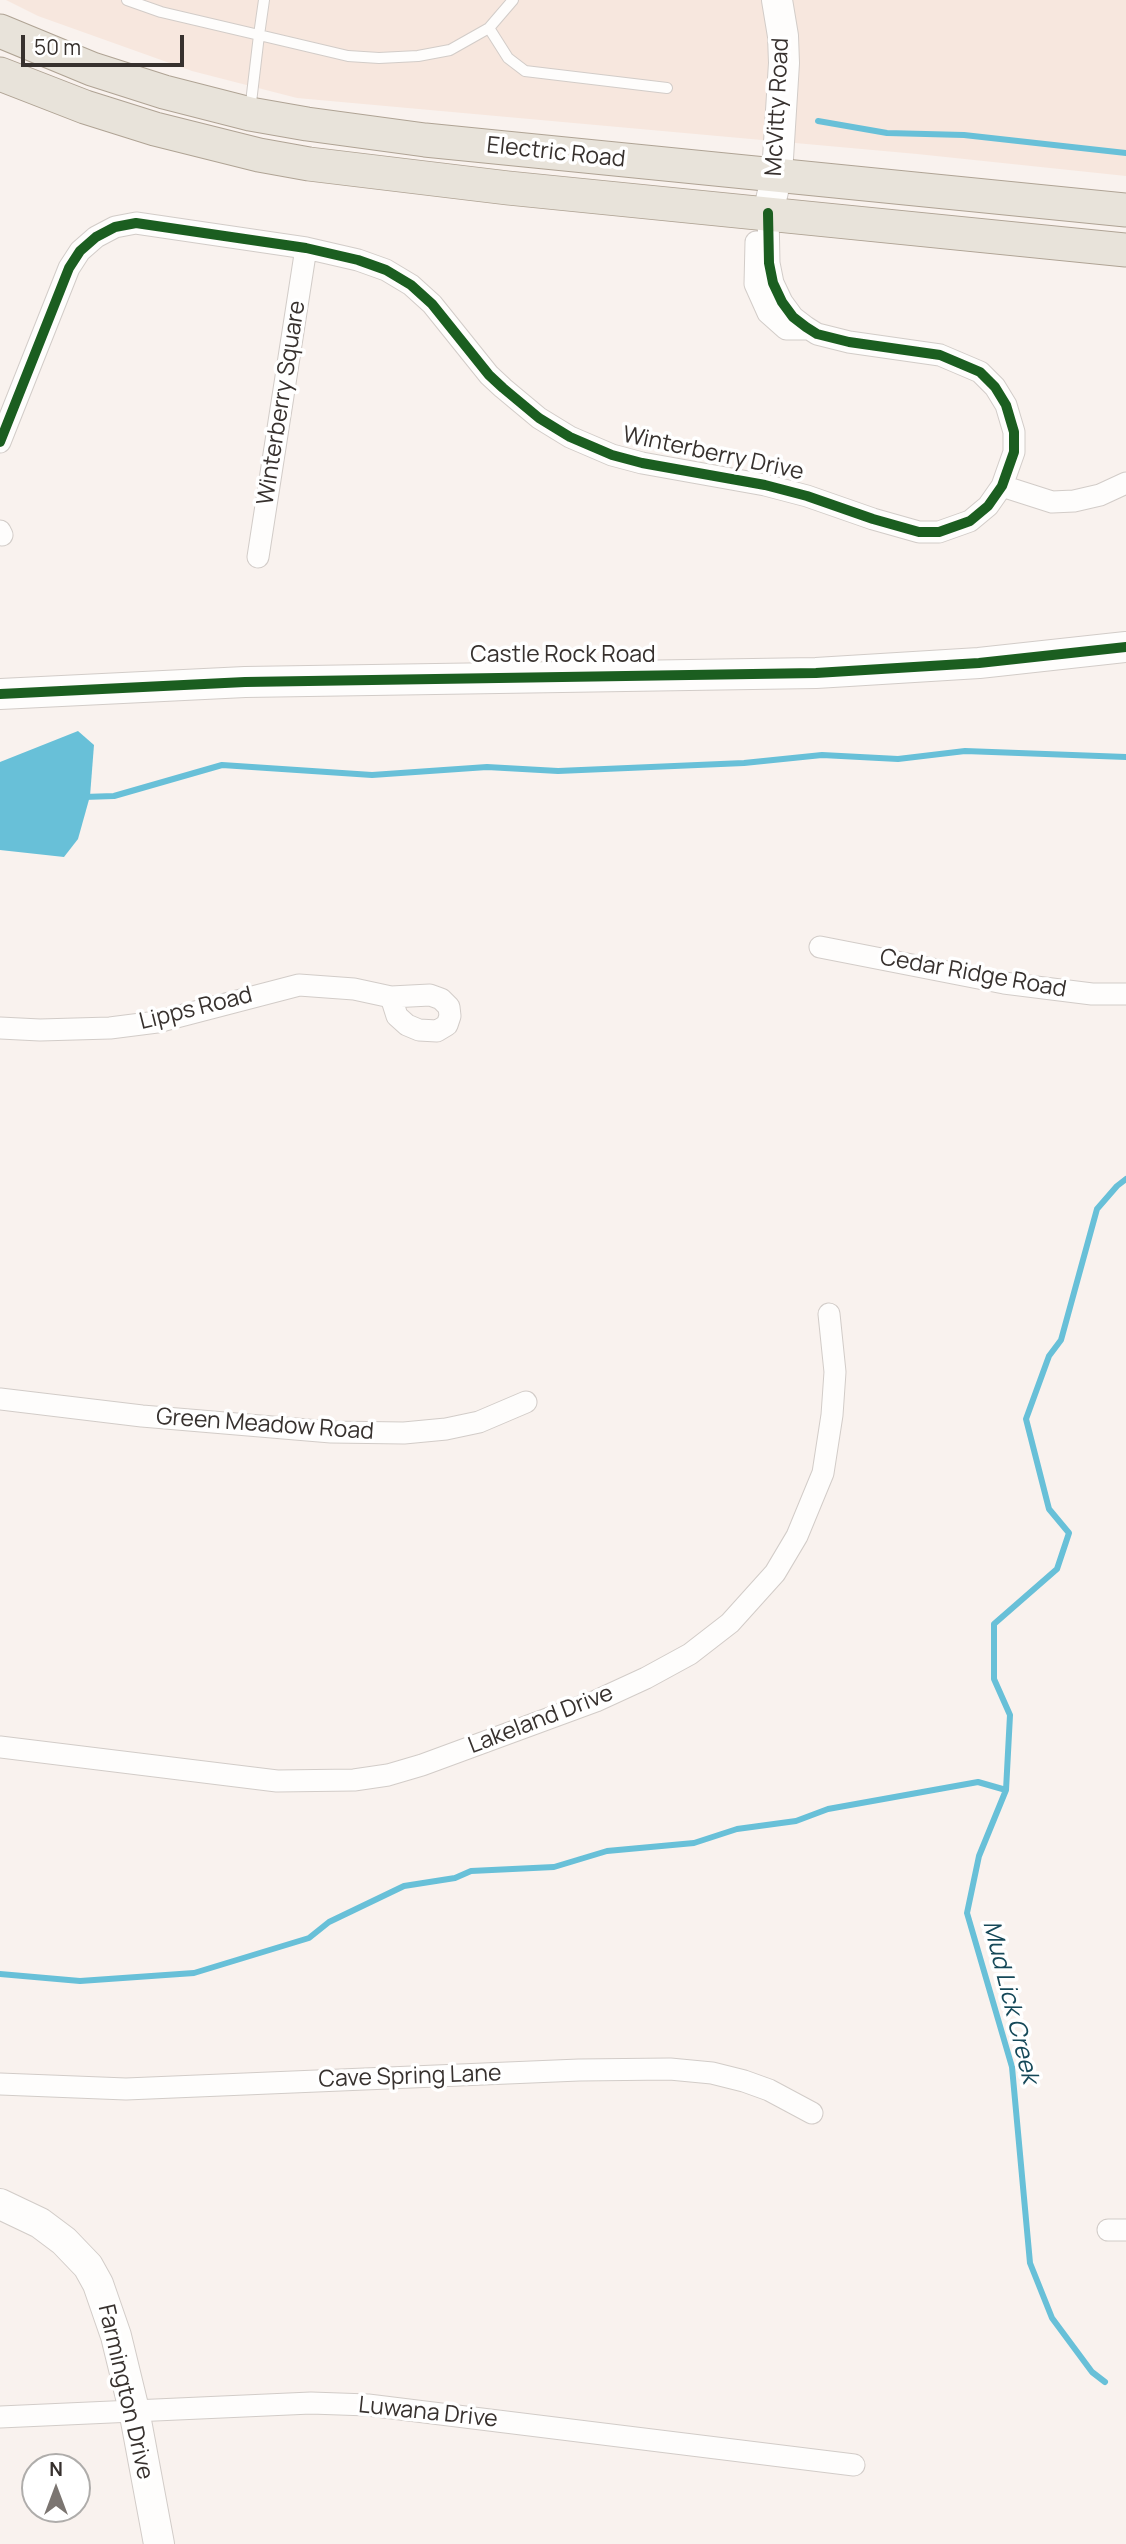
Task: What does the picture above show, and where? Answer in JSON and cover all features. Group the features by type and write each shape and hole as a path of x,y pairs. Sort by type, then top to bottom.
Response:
{"main road":[{"name":"Electric Road","path":"0,31 104,73 164,92 250,114 307,124 425,140 1126,210"},
{"name":"Electric Road","path":"0,74 85,107 155,129 284,159 508,188 1126,250"}],"street":[{"name":"McVitty Road","path":"768,214 776,174 784,63 777,0"},
{"name":"Winterberry Drive","path":"0,442 69,268 80,251 96,237 115,228 136,223 306,248 386,270 411,285 432,304 489,375 503,388 540,418 570,437 612,455 765,485 919,531 939,532 971,521 988,506 1002,486 1014,452 1014,432 1006,405 995,387 980,372 940,355 849,342 809,329 786,329 768,313 755,284 755,243 768,214"},
{"name":"Winterberry Square","path":"258,557 306,248"},
{"path":"1002,486 1052,502 1074,501 1100,495 1126,483"},
{"name":"Castle Rock Road","path":"0,694 246,682 816,673 979,663 1126,647"},
{"name":"Cedar Ridge Road","path":"820,947 1004,982 1092,994 1126,994"},
{"name":"Lipps Road","path":"0,1028 110,1028 157,1022 299,985 354,989 391,997"},
{"name":"Lakeland Drive","path":"0,1747 277,1781 354,1780 435,1761 584,1706 646,1678 690,1654 730,1623 775,1573 797,1536 823,1473 832,1415 835,1372 829,1314"},
{"name":"Green Meadow Road","path":"0,1399 223,1423 331,1432 404,1433 446,1429 479,1422 526,1402"},
{"name":"Cave Spring Lane","path":"0,2084 126,2089 670,2068 712,2073 744,2081 769,2090 812,2113"},
{"name":"Farmington Drive","path":"0,2204 40,2223 64,2241 88,2266 98,2284 116,2336 134,2410 159,2544"},
{"name":"Luwana Drive","path":"0,2417 311,2403 368,2405 854,2465"}],"lane":[{"path":"127,0 161,12 348,56 379,58 418,56 450,50 489,28 513,0"},
{"path":"250,114 264,0"},
{"path":"489,28 508,58 525,71 667,88"}],"shaded area":[{"path":"6,0 1126,0 1126,176 917,154 297,98 192,71 38,16"}],"water":[{"path":"78,731 94,745 90,796 78,839 64,857 0,850 0,762"}],"waterway":[{"path":"818,121 887,133 964,135 1126,153"},
{"path":"84,797 114,796 222,765 372,775 487,767 558,771 744,763 822,755 898,759 965,751 1126,757"},
{"name":"Mud Lick Creek","path":"1105,2382 1092,2372 1052,2318 1030,2263 1012,2067 967,1913 979,1856 1006,1790 1010,1715 994,1679 994,1624 1057,1569 1069,1533 1049,1509 1026,1419 1049,1356 1061,1340 1097,1209 1126,1179"},
{"path":"0,1974 80,1981 194,1973 309,1938 329,1922 404,1886 455,1878 471,1871 554,1867 607,1851 694,1843 737,1829 796,1821 828,1809 978,1782 1006,1790"}],"cycle path":[{"path":"0,442 69,268 80,251 96,237 115,227 136,223 306,248 358,260 386,270 411,285 432,304 489,375 539,418 570,437 612,455 765,485 919,532 939,532 970,521 988,506 1002,486 1014,452 1014,432 1006,405 995,387 980,372 940,355 849,342 817,334 806,327 793,317 773,283 769,263 768,213"},
{"path":"0,694 245,682 816,673 979,663 1126,647"}]}
